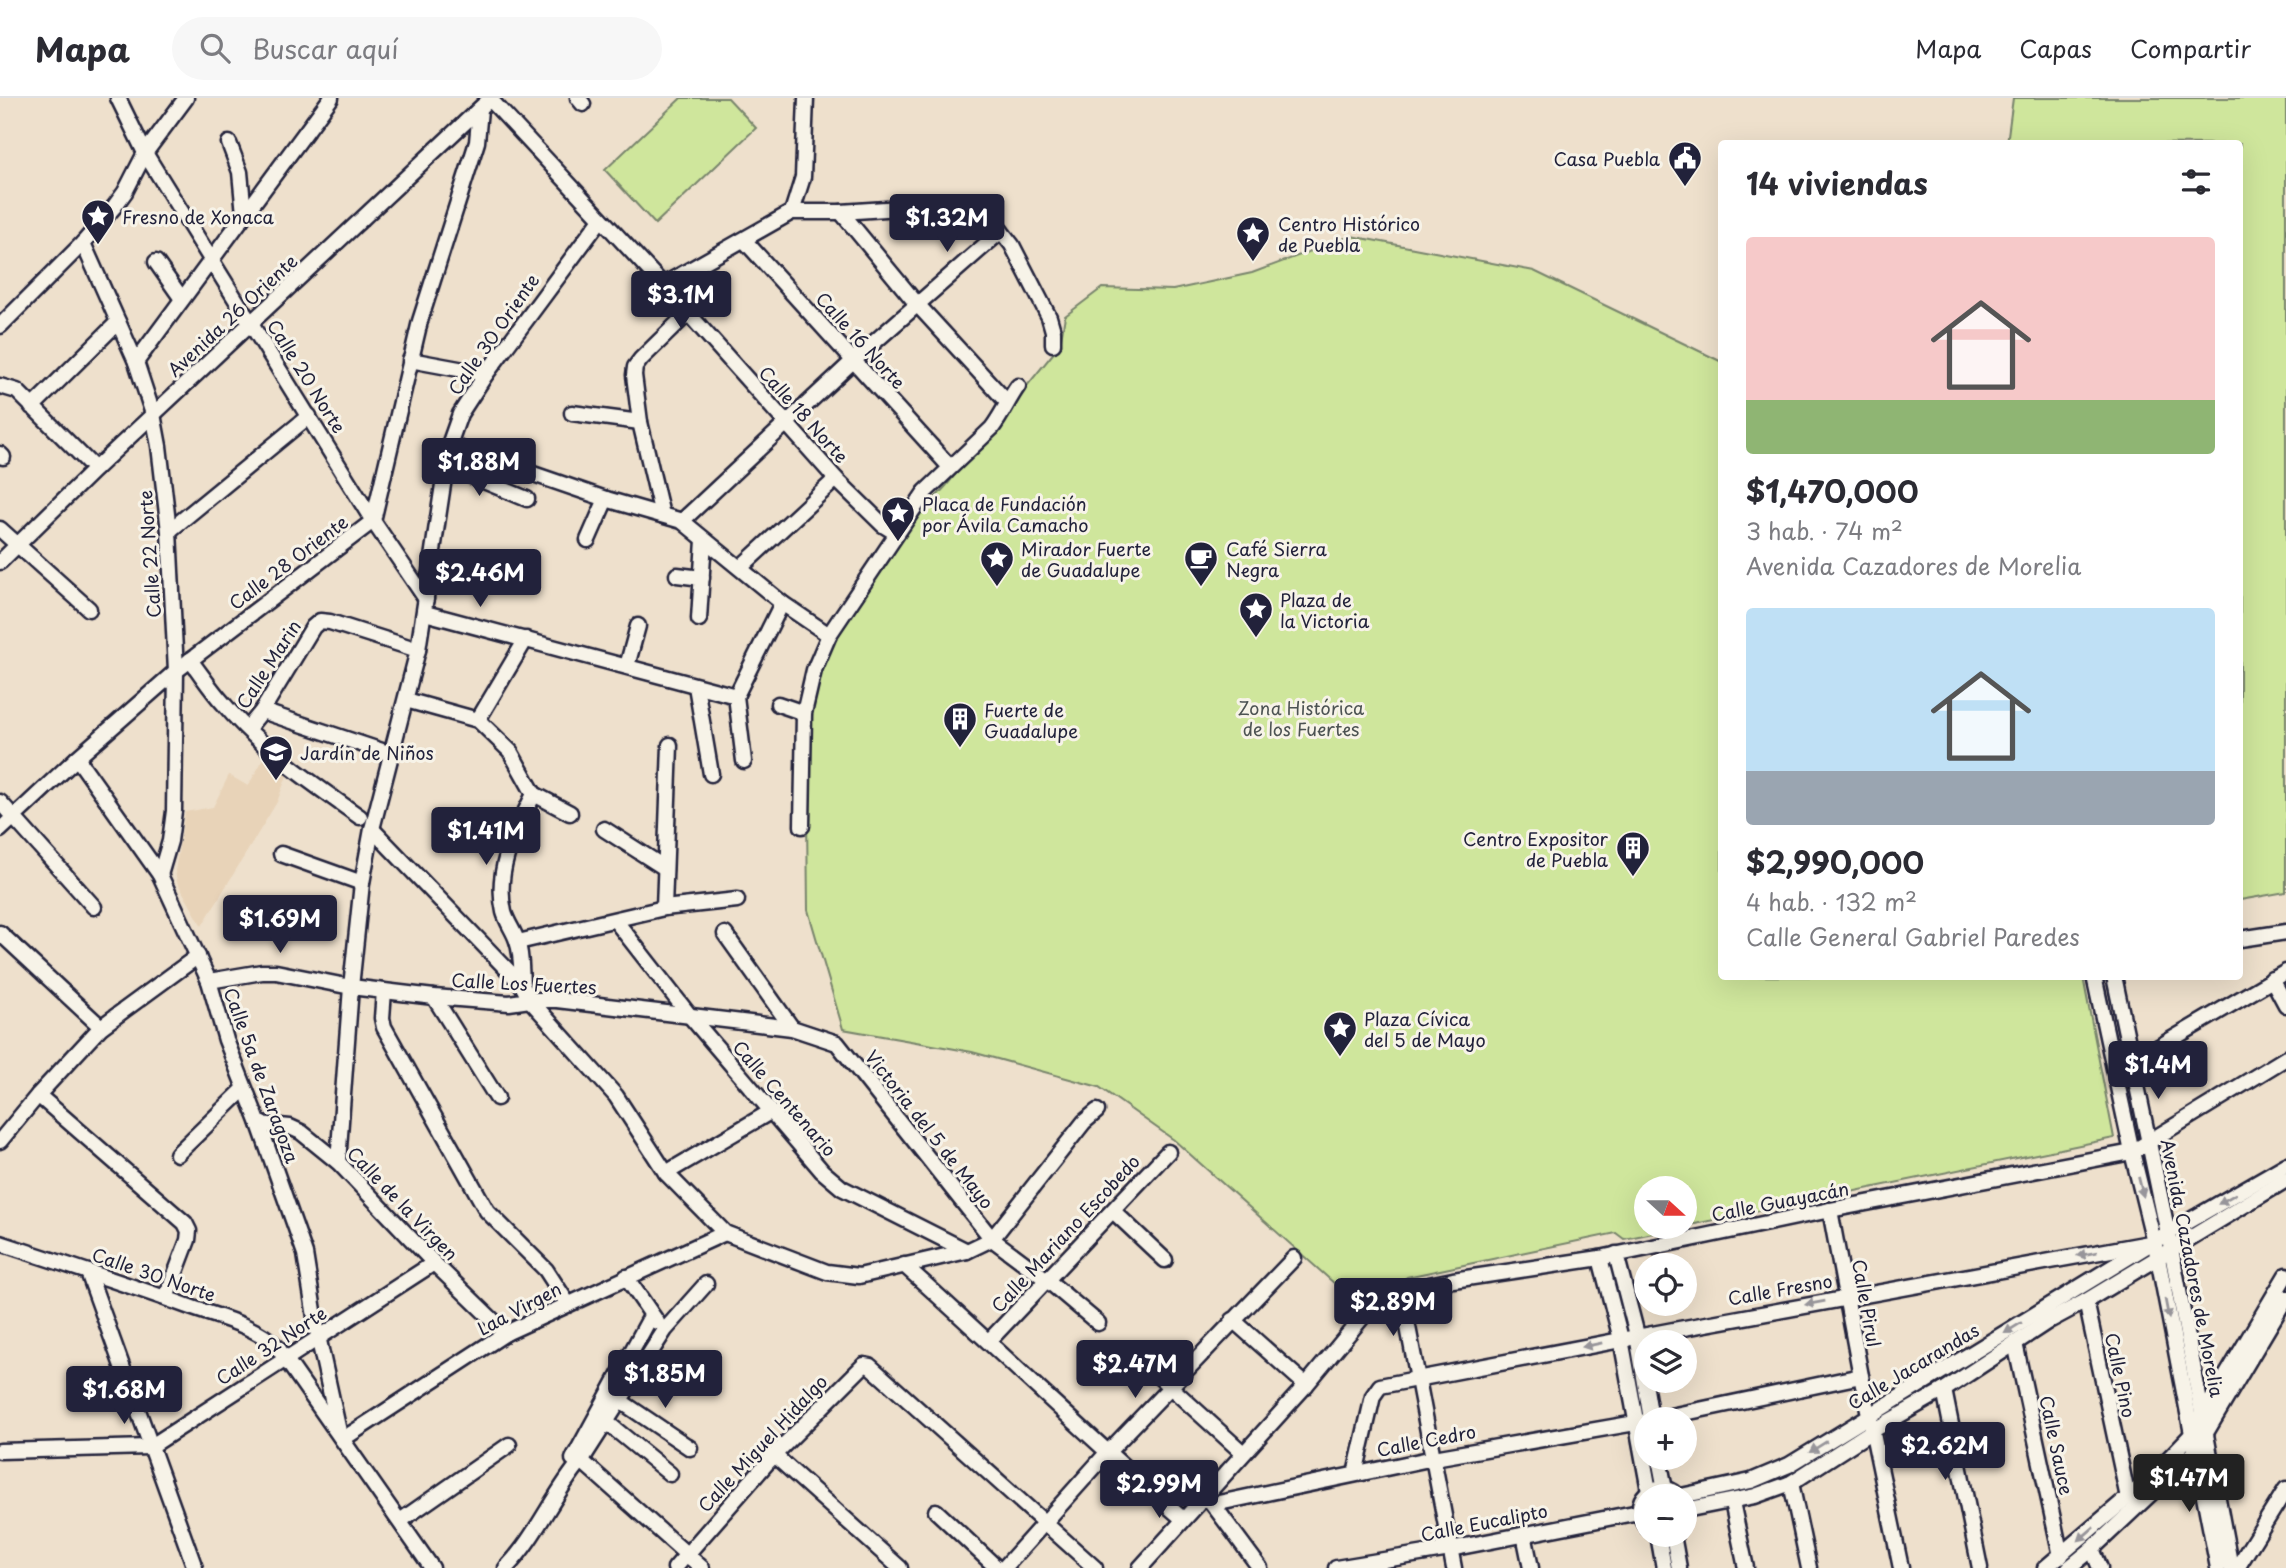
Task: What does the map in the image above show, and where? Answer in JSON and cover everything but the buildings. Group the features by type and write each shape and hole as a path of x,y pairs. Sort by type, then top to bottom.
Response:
{"street":[{"name":"Calle 20 Norte","path":"118,98 145,153 425,606"},
{"path":"0,326 83,243 125,192 145,153 186,98"},
{"path":"136,362 331,98"},
{"path":"792,212 803,177 806,98"},
{"name":"Calle 18 Norte","path":"488,101 663,285 836,479 883,526 896,533"},
{"name":"Avenida 26 Oriente","path":"0,562 153,414 488,101"},
{"name":"Calle 28 Oriente","path":"0,830 76,758 176,671 373,521 420,321 488,101"},
{"path":"229,143 240,172 244,214"},
{"path":"663,285 792,212 841,212 944,205 963,208 985,218 1001,231 1012,245 1049,317 1053,344"},
{"path":"841,212 916,303 1007,401"},
{"name":"Calle 30 Oriente","path":"338,1162 362,883 372,829 418,650 449,445 460,414 486,374 601,219"},
{"path":"682,521 853,360 1001,231"},
{"name":"Calle 16 Norte","path":"744,240 950,467"},
{"name":"Calle 22 Norte","path":"83,243 136,362 153,414 169,531 176,671 174,811 170,841 160,875"},
{"path":"156,262 182,299"},
{"path":"662,515 640,422 635,367 688,313"},
{"path":"32,407 118,322"},
{"path":"410,360 486,374"},
{"path":"0,386 17,391 95,470"},
{"path":"802,827 804,713 814,670 829,635 925,492 992,428 1002,416 1007,401 1018,386"},
{"path":"572,413 640,422"},
{"path":"169,531 309,416"},
{"path":"449,445 606,499 682,521 782,603 829,635"},
{"path":"445,465 527,499"},
{"path":"741,567 836,479"},
{"path":"588,540 606,499"},
{"path":"0,529 89,609"},
{"path":"699,618 704,540"},
{"path":"677,575 702,578"},
{"path":"744,761 736,696 782,603"},
{"path":"425,606 526,639 736,696"},
{"name":"Calle Marin","path":"248,728 262,711 313,627 320,621 418,650"},
{"path":"627,666 638,626"},
{"path":"478,720 526,639"},
{"path":"190,660 223,704 290,767 360,817"},
{"path":"696,686 711,774"},
{"path":"406,699 478,720 510,751 534,794 570,813"},
{"path":"778,704 804,713"},
{"path":"262,711 391,754"},
{"path":"664,908 670,745"},
{"name":"Calle 5a de Zaragoza","path":"76,758 160,875 209,981 226,1040 305,1254 318,1336 341,1437 432,1568"},
{"path":"522,985 518,942 508,925 501,891 504,862 511,840 534,794"},
{"path":"0,802 94,907"},
{"path":"372,829 522,985 530,1000 616,1096 666,1174 725,1233 827,1272 859,1276 967,1251 992,1239 1084,1122 1097,1111"},
{"path":"604,829 665,868"},
{"path":"281,854 362,883"},
{"path":"518,942 664,908 737,900"},
{"name":"Calle Centenario","path":"615,920 690,1016 822,1171 842,1188 967,1251"},
{"path":"2243,939 2286,932"},
{"path":"0,933 101,1027"},
{"path":"724,934 792,1028"},
{"path":"0,1141 101,1027 198,956"},
{"name":"Calle Los Fuertes","path":"209,981 276,972 351,987 434,997 509,1003 530,1000 577,1002 792,1028 837,1043"},
{"path":"2132,1060 2145,1055 2286,972"},
{"path":"2272,979 2286,1005"},
{"name":"Avenida Cazadores de Morelia","path":"2095,980 2132,1152 2155,1242 2218,1568"},
{"name":"Avenida Cazadores de Morelia","path":"2115,980 2170,1241 2231,1568"},
{"path":"384,991 384,1027 487,1211 546,1270 568,1304"},
{"path":"434,997 497,1098"},
{"name":"Victoria del 5 de Mayo","path":"837,1043 992,1239 1098,1323"},
{"path":"2132,1152 2286,1058"},
{"path":"177,1154 244,1089"},
{"path":"38,1095 185,1223 190,1231 188,1240 166,1298"},
{"path":"666,1174 770,1112"},
{"name":"Calle de la Virgen","path":"259,1124 290,1127 301,1132 338,1162 434,1263 506,1333"},
{"name":"Calle Mariano Escobedo","path":"989,1341 1168,1152"},
{"name":"Calle Guayacán","path":"1398,1291 1600,1258 1830,1210 2132,1152"},
{"path":"2170,1241 2286,1165"},
{"path":"2170,1241 2286,1180"},
{"name":"Calle Pirul","path":"1830,1210 1900,1568"},
{"path":"1113,1211 1165,1260"},
{"name":"Laa Virgen","path":"341,1437 506,1333 725,1233"},
{"name":"Calle Jacarandas","path":"1697,1508 1755,1496 1791,1483 1872,1431 1944,1390 1977,1359 2155,1242 2170,1241"},
{"name":"Calle Jacarandas","path":"1697,1492 1751,1481 1789,1465 1869,1415 1977,1359 2015,1343 2045,1316 2086,1301 2158,1258 2170,1241"},
{"name":"Calle Fresno","path":"1664,1330 2155,1242"},
{"name":"Calle 30 Norte","path":"0,1243 166,1298 258,1332 268,1339 285,1359 341,1437"},
{"path":"1616,1254 1636,1330"},
{"path":"1004,1568 1107,1453 1294,1258"},
{"path":"1600,1258 1643,1407"},
{"name":"Calle 32 Norte","path":"150,1447 434,1263"},
{"path":"904,1265 1107,1453 1183,1519"},
{"path":"88,1272 195,1568"},
{"path":"2065,1562 2191,1435 2286,1275"},
{"path":"626,1277 651,1316 665,1330"},
{"path":"506,1568 530,1539 628,1373 706,1284"},
{"path":"1140,1568 1183,1519 1209,1500 1243,1453 1306,1385 1365,1314 1398,1291 1419,1378 1454,1568"},
{"path":"2045,1568 2092,1549 2194,1454 2286,1298"},
{"name":"Calle Pino","path":"2086,1301 2128,1498"},
{"path":"578,1458 619,1400 651,1316"},
{"path":"1233,1320 1306,1385"},
{"name":"Calle Fresno","path":"1355,1474 1375,1390 1380,1386 1545,1356 1634,1336"},
{"name":"Calle Sauce","path":"2015,1343 2065,1562"},
{"path":"1133,1353 1243,1453"},
{"name":"Calle Miguel Hidalgo","path":"675,1568 774,1455 860,1367 870,1366 1045,1521"},
{"name":"Calle Cedro","path":"1697,1410 1861,1376"},
{"path":"1944,1390 1980,1568"},
{"path":"619,1400 690,1448"},
{"path":"605,1421 670,1474"},
{"name":"Calle Cedro","path":"1209,1500 1634,1423"},
{"path":"400,1521 509,1445"},
{"path":"0,1451 150,1447"},
{"path":"774,1455 900,1568"},
{"path":"578,1458 702,1568"},
{"path":"1751,1481 1755,1496"},
{"path":"1791,1483 1809,1568"},
{"path":"2238,1568 2286,1489"},
{"path":"1209,1500 1260,1568"},
{"path":"1732,1502 1746,1568"},
{"path":"936,1511 997,1568"},
{"name":"Calle Eucalipto","path":"1336,1568 1372,1565 1634,1513"},
{"path":"1045,1521 1095,1568"},
{"path":"1524,1534 1531,1568"},
{"path":"1660,1547 1664,1568"},
{"path":"1675,1547 1679,1568"},
{"path":"2092,1549 2100,1568"}],"shaded area":[{"path":"264,758 288,773 277,802 202,926 177,882 175,871 185,812 213,807 229,775 248,786"}],"green space":[{"path":"681,98 728,98 756,128 655,224 605,170"},
{"path":"2013,98 2286,98 2286,892 2243,899 2243,140 2007,140"},
{"name":"Zona Histórica de los Fuertes","path":"1351,236 1534,271 1718,360 1718,980 2084,980 2114,1138 1698,1223 1698,1176 1634,1176 1634,1237 1624,1239 1616,1233 1407,1277 1364,1310 1174,1140 1099,1087 972,1052 843,1029 808,910 806,718 822,662 852,606 890,547 946,486 1060,345 1065,316 1102,288 1173,290 1252,273"}],"place":[{"name":"Casa Puebla","path":"1685,188"},
{"name":"Fresno de Xonaca","path":"98,246"},
{"name":"Centro Histórico de Puebla","path":"1253,263"},
{"name":"Placa de Fundación por Ávila Camacho","path":"898,543"},
{"name":"Mirador Fuerte de Guadalupe","path":"997,588"},
{"name":"Café Sierra Negra","path":"1201,588"},
{"name":"Plaza de la Victoria","path":"1256,639"},
{"name":"Fuerte de Guadalupe","path":"960,749"},
{"name":"Jardín de Niños","path":"276,782"},
{"name":"Centro Expositor de Puebla","path":"1633,878"},
{"name":"Plaza Cívica del 5 de Mayo","path":"1340,1058"}]}
